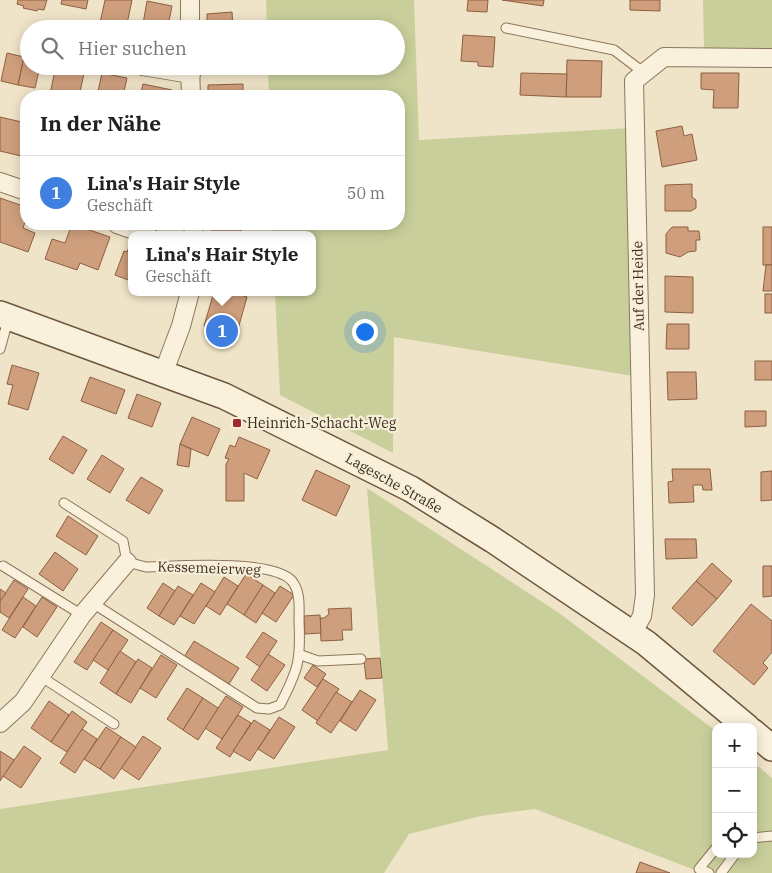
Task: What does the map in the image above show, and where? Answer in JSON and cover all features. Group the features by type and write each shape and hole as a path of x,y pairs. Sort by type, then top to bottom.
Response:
{"street":[{"path":"190,0 190,20"},
{"path":"643,72 664,57 772,58"},
{"name":"Auf der Heide","path":"632,634 642,616 645,595 634,81 643,72"},
{"path":"190,75 191,90"},
{"path":"0,182 20,189"},
{"path":"163,374 181,326 189,296"},
{"name":"Lagesche Straße","path":"4,315 250,408 411,489 493,540 632,634 762,736"},
{"path":"0,723 23,702 86,609 128,562"}],"lane":[{"path":"506,28 614,50 643,72"},
{"path":"0,348 4,315"},
{"path":"64,503 123,541 128,562"},
{"name":"Kessemeierweg","path":"86,609 256,708 269,709 280,705 295,677 301,655 298,592 292,580 263,568 146,566 128,562"},
{"path":"3,566 86,609"},
{"path":"301,655 318,661 361,659"},
{"path":"40,676 114,724"},
{"path":"757,838 772,836"},
{"path":"709,873 699,869 712,853"},
{"path":"721,873 731,858"}],"green space":[{"path":"266,0 414,0 419,140 629,128 633,376 394,337 393,453 280,395 275,296 316,296 316,231 273,230 405,230 405,90 269,90 268,75 405,75 405,20 267,20"},
{"path":"703,0 772,0 772,50 704,50"},
{"path":"367,488 559,613 712,728 712,858 757,858 757,765 772,778 772,873 703,873 535,809 481,816 409,834 384,873 0,873 0,809 388,750"}],"building":[{"path":"18,0 47,0 44,10 38,9 37,11 23,8 24,6 17,4"},
{"path":"62,0 88,0 86,9 61,4"},
{"path":"105,0 132,0 128,20 101,20"},
{"path":"468,0 488,0 487,12 467,11"},
{"path":"502,0 544,0 543,6"},
{"path":"630,0 660,0 660,11 630,10"},
{"path":"147,1 172,6 169,20 144,20"},
{"path":"232,12 232,20 207,20 207,14"},
{"path":"463,35 495,37 493,67 478,66 478,62 461,61"},
{"path":"7,53 20,56 18,85 1,81"},
{"path":"567,60 602,61 601,97 566,97"},
{"path":"521,73 567,74 566,97 520,95"},
{"path":"701,73 739,73 738,108 713,108 714,90 701,89"},
{"path":"20,75 38,75 35,88 18,85"},
{"path":"54,75 84,75 80,90 51,90"},
{"path":"102,75 127,78 124,90 98,90"},
{"path":"143,84 172,90 142,90"},
{"path":"243,84 243,90 208,90 208,85"},
{"path":"0,117 20,122 20,156 0,151"},
{"path":"682,126 684,136 692,134 697,160 662,167 656,131"},
{"path":"692,184 692,197 696,200 696,208 691,211 665,211 665,185"},
{"path":"0,198 20,205 20,230 28,230 35,233 28,252 0,242"},
{"path":"672,227 688,227 688,231 699,231 700,240 696,240 696,251 688,252 680,257 666,253 666,234"},
{"path":"763,227 772,227 772,265 763,265"},
{"path":"70,230 90,230 110,237 98,270 80,263 77,270 45,259 52,239 65,243"},
{"path":"212,230 241,230 241,231"},
{"path":"128,250 128,280 115,275 124,251 127,252"},
{"path":"766,265 772,265 772,291 763,291"},
{"path":"665,276 693,277 693,313 665,312"},
{"path":"765,294 772,294 772,313 765,313"},
{"path":"213,296 247,297 236,336 204,326"},
{"path":"667,324 689,324 689,349 666,349"},
{"path":"755,361 772,361 772,380 755,380"},
{"path":"12,365 39,373 28,410 8,404 13,385 7,384"},
{"path":"667,372 696,372 697,399 668,400"},
{"path":"90,377 125,390 116,414 81,401"},
{"path":"137,394 161,403 152,427 128,418"},
{"path":"745,411 766,411 766,426 745,427"},
{"path":"192,417 220,429 208,456 180,444"},
{"path":"63,436 87,450 73,474 49,459"},
{"path":"239,437 270,450 257,479 244,473 244,501 226,501 226,464 229,459 225,458 230,445 235,447"},
{"path":"180,444 191,449 189,467 177,465"},
{"path":"102,455 124,469 110,493 87,479"},
{"path":"672,469 710,469 712,490 703,490 702,485 693,485 694,502 669,503 668,482 673,481"},
{"path":"316,470 350,486 336,516 302,500"},
{"path":"772,471 772,500 761,501 761,472"},
{"path":"141,477 163,490 149,514 126,500"},
{"path":"68,516 98,536 86,555 56,536"},
{"path":"665,539 696,539 697,558 666,559"},
{"path":"55,552 78,569 63,591 39,574"},
{"path":"712,563 732,581 717,599 696,581"},
{"path":"763,566 772,566 772,596 763,597"},
{"path":"246,574 263,585 244,615 227,604"},
{"path":"224,577 238,586 220,615 206,606"},
{"path":"14,580 28,589 9,618 0,612 0,601"},
{"path":"696,581 717,599 692,626 672,608"},
{"path":"163,583 175,591 159,616 147,608"},
{"path":"201,583 215,592 194,624 180,616"},
{"path":"263,585 275,593 256,623 244,615"},
{"path":"178,586 193,595 174,625 159,616"},
{"path":"280,586 294,595 276,622 262,613"},
{"path":"0,589 6,593 0,601"},
{"path":"23,597 36,606 15,638 2,630"},
{"path":"42,597 57,607 37,637 23,627"},
{"path":"751,604 772,621 772,652 763,663 768,668 754,685 713,651"},
{"path":"351,608 352,630 342,630 343,640 321,641 320,618 324,618 329,614 328,609"},
{"path":"320,615 321,633 305,634 304,616"},
{"path":"101,622 113,630 87,670 74,662"},
{"path":"113,630 128,640 108,670 93,660"},
{"path":"263,632 277,641 260,667 246,657"},
{"path":"194,641 239,668 229,684 184,657"},
{"path":"120,651 136,662 116,694 100,683"},
{"path":"268,654 285,665 267,691 251,680"},
{"path":"161,655 177,665 156,698 140,688"},
{"path":"380,658 382,678 366,679 364,659"},
{"path":"138,659 152,668 131,703 116,694"},
{"path":"313,665 326,674 317,687 304,678"},
{"path":"323,679 339,689 318,721 302,710"},
{"path":"187,688 203,698 183,730 167,719"},
{"path":"360,690 376,700 356,731 340,721"},
{"path":"336,692 352,702 331,733 316,723"},
{"path":"226,696 243,707 222,739 205,728"},
{"path":"203,698 218,708 198,740 183,730"},
{"path":"49,701 69,715 51,742 31,728"},
{"path":"72,711 87,722 67,752 51,742"},
{"path":"238,715 251,723 230,757 216,748"},
{"path":"279,717 295,727 274,759 258,749"},
{"path":"254,720 270,730 250,761 233,751"},
{"path":"106,727 121,737 100,769 84,759"},
{"path":"82,729 97,739 75,773 60,763"},
{"path":"143,736 161,748 139,780 121,768"},
{"path":"121,737 136,747 114,779 100,769"},
{"path":"24,746 41,758 21,788 3,776"},
{"path":"0,751 14,760 0,781"},
{"path":"640,862 670,873 636,873"}],"place":[{"name":"Lina's Hair Style","path":"222,331"},
{"name":"Heinrich-Schacht-Weg","path":"237,423"}]}
